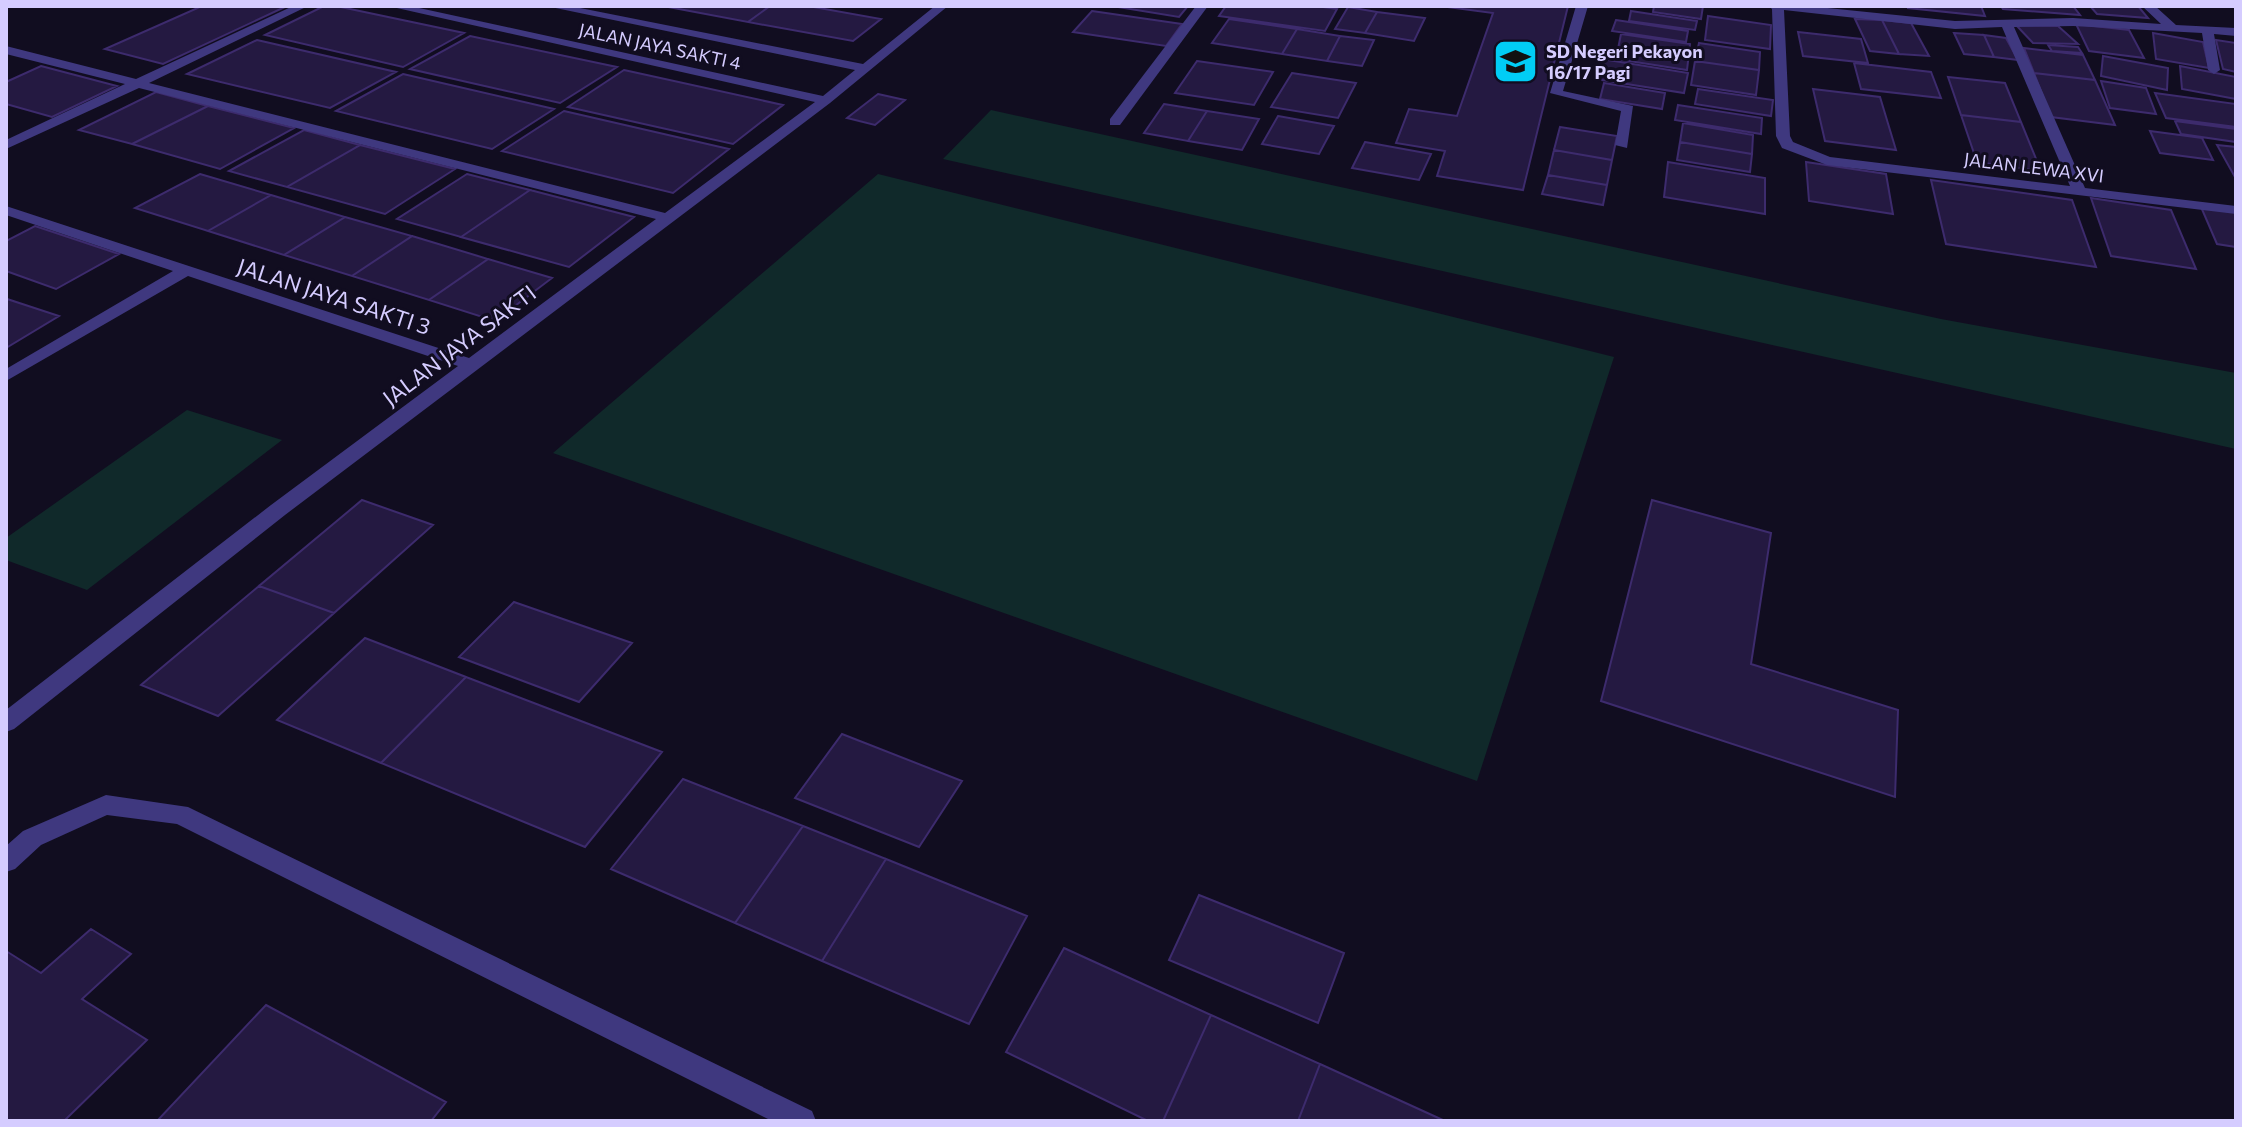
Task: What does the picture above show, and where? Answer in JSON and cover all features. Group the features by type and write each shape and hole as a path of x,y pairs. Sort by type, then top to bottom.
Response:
{"street":[{"path":"6,145 302,6"},
{"name":"JALAN JAYA SAKTI 4","path":"394,6 825,100"},
{"path":"552,6 866,68"},
{"name":"JALAN JAYA SAKTI","path":"6,723 469,364 825,100 942,6"},
{"path":"1115,122 1202,6"},
{"path":"1582,6 1556,93 1628,109 1622,145"},
{"path":"1776,6 1955,25 2073,22 2236,32"},
{"name":"JALAN LEWA XVI","path":"1776,6 1783,136 1787,145 1827,161 2236,210"},
{"path":"1898,6 1900,21"},
{"path":"2148,6 2173,28"},
{"path":"2006,22 2079,190"},
{"path":"2206,30 2211,41 2214,70"},
{"path":"6,50 668,218"},
{"name":"JALAN JAYA SAKTI 3","path":"11,216 186,270 469,364"},
{"path":"6,376 186,270"},
{"path":"6,861 32,838 106,805 180,814 802,1121"}],"green space":[{"path":"991,110 1941,319 2236,373 2236,449 943,159"},
{"path":"878,174 1614,357 1477,781 553,453"},
{"path":"187,410 282,440 87,590 6,560 6,538"}],"building":[{"path":"202,6 287,6 163,64 105,49"},
{"path":"324,6 464,33 403,67 265,35"},
{"path":"663,6 770,6 748,22"},
{"path":"770,6 808,6 881,19 853,41 748,22"},
{"path":"1112,6 1188,6 1179,17"},
{"path":"1226,6 1316,6 1337,9 1325,31 1219,16"},
{"name":"SD Negeri Pekayon 16/17 Pagi","path":"1440,6 1568,6 1523,190 1437,176 1445,151 1396,143 1409,109 1457,116 1493,13"},
{"path":"1654,6 1703,6 1701,19 1653,12"},
{"path":"1981,6 1985,16 1908,8"},
{"path":"2001,6 2073,6 2080,15 2003,9"},
{"path":"2090,6 2138,6 2148,18 2097,14"},
{"path":"1348,7 1377,12 1365,33 1335,29"},
{"path":"1092,11 1182,24 1166,46 1073,32"},
{"path":"1631,11 1697,21 1695,30 1629,21"},
{"path":"1377,12 1425,18 1414,41 1365,33"},
{"path":"1708,16 1771,25 1770,49 1705,40"},
{"path":"1229,19 1297,29 1282,54 1212,43"},
{"path":"1855,19 1882,20 1899,54 1870,51"},
{"path":"1616,20 1688,31 1686,42 1612,31"},
{"path":"1882,20 1911,23 1929,56 1899,54"},
{"path":"2076,24 2129,30 2144,58 2089,51"},
{"path":"2016,25 2058,26 2078,44 2033,43"},
{"path":"1297,29 1340,36 1327,61 1282,54"},
{"path":"1798,32 1861,39 1868,63 1803,56"},
{"path":"1954,33 1984,35 1994,57 1964,54"},
{"path":"2153,33 2203,42 2209,68 2156,59"},
{"path":"1621,34 1690,44 1687,70 1616,59"},
{"path":"1984,35 2006,38 2018,60 1994,57"},
{"path":"470,36 617,67 560,103 410,69"},
{"path":"1340,36 1374,40 1362,66 1327,61"},
{"path":"257,40 396,72 330,108 187,74"},
{"path":"2216,40 2236,43 2236,72 2223,69"},
{"path":"1699,43 1760,52 1759,70 1695,61"},
{"path":"2048,45 2078,47 2082,53 2052,51"},
{"path":"2024,48 2083,55 2095,80 2034,73"},
{"path":"2103,56 2168,68 2167,90 2101,76"},
{"path":"1602,59 1688,73 1684,93 1595,79"},
{"path":"1197,61 1273,72 1254,105 1175,93"},
{"path":"1695,61 1759,70 1756,95 1691,85"},
{"path":"1854,63 1931,72 1941,98 1861,89"},
{"path":"41,66 117,86 52,117 6,104 6,82"},
{"path":"2180,66 2236,77 2236,99 2182,89"},
{"path":"624,70 783,105 733,144 568,107"},
{"path":"1292,73 1356,83 1338,118 1271,107"},
{"path":"2034,73 2095,80 2115,125 2051,117"},
{"path":"403,74 554,109 492,149 336,111"},
{"path":"1948,77 2005,83 2021,122 1961,115"},
{"path":"2101,81 2146,88 2156,114 2110,108"},
{"path":"1604,83 1665,93 1662,109 1600,99"},
{"path":"1698,89 1773,100 1771,116 1695,104"},
{"path":"1813,89 1880,97 1896,150 1825,141"},
{"path":"156,92 208,106 132,144 79,130"},
{"path":"2155,93 2236,104 2236,127 2166,118"},
{"path":"878,94 905,100 875,125 847,118"},
{"path":"1164,104 1207,111 1188,141 1144,133"},
{"path":"1678,105 1762,118 1761,134 1675,120"},
{"path":"208,106 294,128 220,169 132,144"},
{"path":"564,111 729,149 673,193 502,151"},
{"path":"1207,111 1259,119 1242,150 1188,141"},
{"path":"1961,115 2021,122 2041,171 1977,162"},
{"path":"1278,116 1334,126 1319,154 1262,144"},
{"path":"2175,121 2236,129 2236,142 2181,134"},
{"path":"1683,123 1753,135 1752,154 1680,142"},
{"path":"1560,127 1617,136 1612,160 1554,150"},
{"path":"304,130 360,145 287,187 229,171"},
{"path":"2150,131 2202,138 2213,160 2160,153"},
{"path":"1365,142 1431,154 1419,180 1352,168"},
{"path":"1680,142 1752,154 1750,172 1677,160"},
{"path":"360,145 455,169 385,214 287,187"},
{"path":"2217,145 2236,147 2236,179"},
{"path":"1554,150 1612,160 1607,185 1548,175"},
{"path":"1668,162 1765,178 1765,214 1664,197"},
{"path":"1806,162 1886,174 1893,214 1809,201"},
{"path":"200,174 271,195 208,231 135,208"},
{"path":"467,174 530,190 461,237 397,219"},
{"path":"1548,175 1607,185 1603,205 1542,194"},
{"path":"1931,180 2072,200 2096,267 1946,244"},
{"path":"530,190 634,217 569,267 461,237"},
{"path":"271,195 345,217 284,255 208,231"},
{"path":"2091,198 2171,210 2196,269 2111,256"},
{"path":"2201,207 2236,212 2236,247 2217,244"},
{"path":"345,217 412,236 352,276 284,255"},
{"path":"35,226 119,254 56,289 6,271 6,241"},
{"path":"412,236 488,259 429,300 352,276"},
{"path":"488,259 552,278 495,321 429,300"},
{"path":"7,299 59,316 6,348"},
{"path":"362,500 433,525 334,613 259,586"},
{"path":"1652,500 1771,533 1751,664 1898,710 1895,797 1601,701"},
{"path":"259,586 334,613 218,716 141,685"},
{"path":"514,602 632,643 579,702 459,657"},
{"path":"365,638 466,677 381,763 277,720"},
{"path":"466,677 662,752 585,847 381,763"},
{"path":"842,734 962,781 919,847 795,798"},
{"path":"683,779 803,826 735,923 611,869"},
{"path":"803,826 886,859 822,961 735,923"},
{"path":"886,859 1027,916 969,1024 822,961"},
{"path":"1199,895 1344,953 1318,1023 1169,960"},
{"path":"91,929 131,954 82,999 147,1040 64,1121 6,1121 6,951 41,973"},
{"path":"1064,948 1211,1015 1163,1121 1148,1121 1006,1052"},
{"path":"266,1005 446,1102 431,1121 157,1121"},
{"path":"1211,1015 1320,1064 1298,1121 1163,1121"},
{"path":"1320,1064 1445,1121 1298,1121"}],"place":[{"name":"SD Negeri Pekayon 16/17 Pagi","path":"1515,61"}]}
